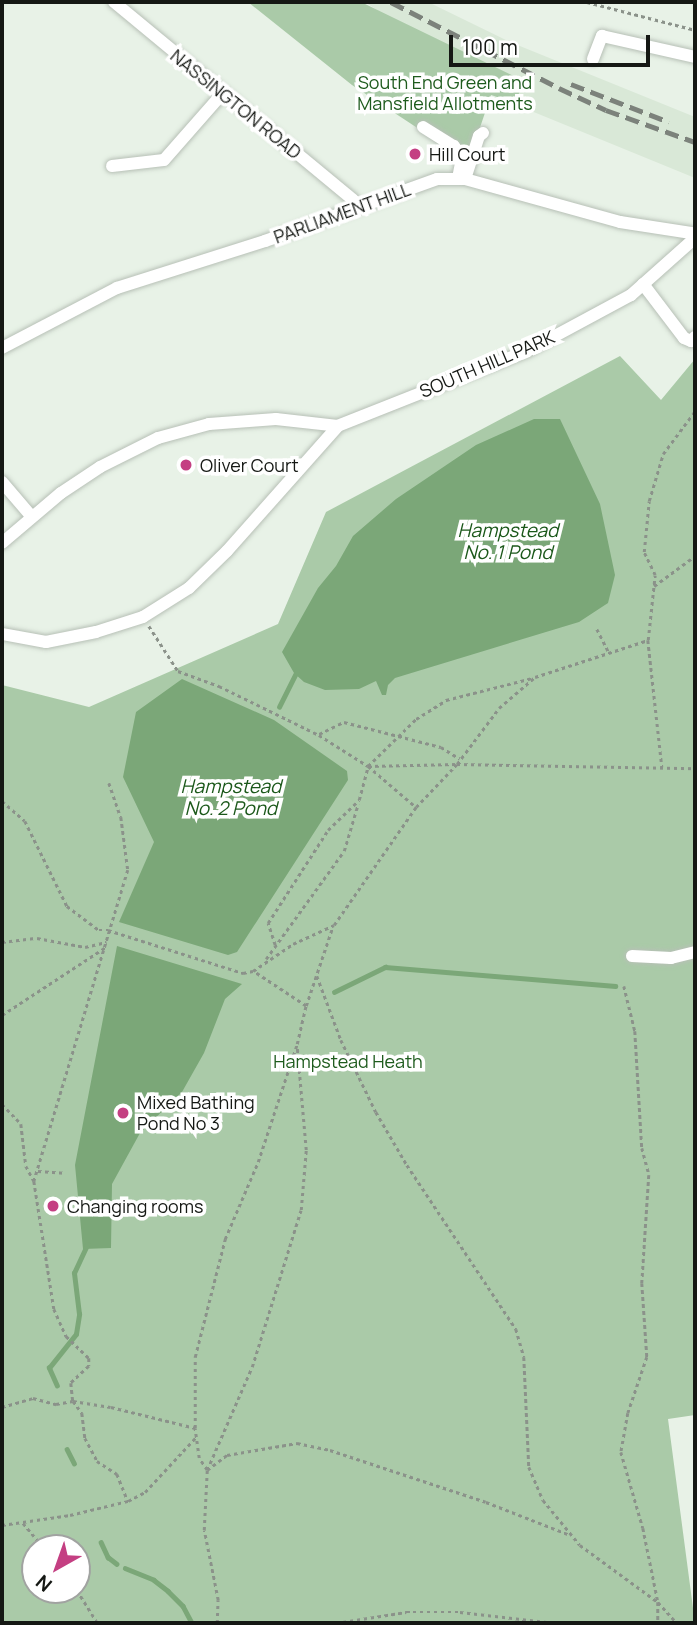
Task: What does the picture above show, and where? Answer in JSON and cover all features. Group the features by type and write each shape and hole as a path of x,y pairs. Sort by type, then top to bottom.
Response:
{"street":[{"name":"NASSINGTON ROAD","path":"114,2 358,206"},
{"path":"593,59 602,36 695,57"},
{"path":"112,166 164,160 222,94"},
{"path":"423,127 454,146 462,158 462,179"},
{"path":"462,179 483,133"},
{"name":"PARLIAMENT HILL","path":"2,348 117,288 265,241 425,182 462,179 620,222 691,233 695,238"},
{"name":"SOUTH HILL PARK","path":"338,426 527,351 631,295 695,238"},
{"path":"643,284 684,338 691,341 695,337"},
{"path":"2,543 31,516 100,467 158,438 209,424 276,419 338,426"},
{"path":"2,634 46,642 96,632 144,617 189,589 218,561 338,426"},
{"path":"2,482 31,516"},
{"path":"632,956 671,958 695,952"}],"path":[{"path":"587,2 695,30"},
{"path":"662,767 648,640 655,575 645,552 649,501 663,454 695,411"},
{"path":"654,586 695,556"},
{"path":"144,617 178,671 219,686 319,735 368,766 416,807"},
{"path":"597,629 609,653"},
{"path":"265,961 344,851 368,766 416,719 446,700 535,677 648,640"},
{"path":"207,1470 199,1458 195,1428 195,1357 225,1239 258,1162 334,925 416,807 457,764 499,708 535,677"},
{"path":"319,735 344,722 441,747 460,759"},
{"path":"368,766 457,764 695,768"},
{"path":"34,1181 128,870 121,817 109,783"},
{"path":"275,945 268,923 281,900 328,830 359,800"},
{"path":"2,801 25,821 67,906 99,930 108,930 243,974 334,925"},
{"path":"2,942 37,938 85,947 106,942"},
{"path":"2,1015 106,947"},
{"path":"253,971 306,1006"},
{"path":"317,975 341,1040 376,1112 407,1165 516,1329 523,1357 529,1467 543,1500 573,1537"},
{"path":"624,986 635,1031 642,1147 649,1175 642,1283 647,1357 628,1413 621,1452 643,1528 658,1602 659,1623"},
{"path":"217,1623 218,1600 204,1530 207,1470 252,1367 301,1210 306,1150 296,1044"},
{"path":"2,1104 21,1124 26,1166 34,1181 54,1309 66,1336 89,1358 89,1366 71,1383 73,1401 82,1413 85,1438 97,1461 117,1474 128,1501"},
{"path":"38,1171 64,1173"},
{"path":"2,1407 33,1398 56,1404 73,1401 111,1407 195,1428"},
{"path":"2,1525 128,1501 145,1492 197,1436"},
{"path":"207,1470 227,1455 297,1443 330,1450 554,1526 573,1537 658,1602 677,1623"},
{"path":"22,1523 32,1534"},
{"path":"86,1604 98,1623"},
{"path":"336,1623 406,1612 460,1612 555,1623"}],"shaded area":[{"path":"365,2 428,2 510,42 695,117 695,178 492,95 511,102"}],"green space":[{"name":"South End Green and Mansfield Allotments","path":"248,2 361,2 524,81 515,103 491,95 467,166 460,156 352,85"},
{"name":"Hampstead Heath","path":"620,356 661,400 695,359 695,1415 668,1419 695,1623 2,1623 2,685 89,707 278,624 326,512"}],"water":[{"name":"Hampstead No. 1 Pond","path":"534,419 560,419 600,504 615,575 608,603 579,622 395,678 388,685 386,695 382,695 376,681 359,689 325,690 304,682 294,673 282,652 318,588 336,566 353,536 396,499 476,445"},
{"name":"Hampstead No. 2 Pond","path":"182,679 274,720 347,771 348,780 237,952 228,955 119,922 154,842 123,777 136,712"},
{"name":"Mixed Bathing Pond No 3","path":"117,946 242,984 225,999 204,1053 182,1092 140,1133 112,1184 111,1248 83,1249 75,1165"}],"waterway":[{"path":"279,707 297,671"},
{"path":"334,992 385,967 615,986"},
{"path":"57,1386 49,1368 76,1334 79,1314 74,1273 87,1245"},
{"path":"67,1449 74,1463"},
{"path":"101,1542 108,1557 117,1564"},
{"path":"125,1568 154,1580 168,1591 183,1606 192,1623"}],"railway":[{"path":"391,2 606,110 695,142"},
{"path":"571,84 669,122"}],"place":[{"name":"Hill Court","path":"415,154"},
{"name":"Oliver Court","path":"186,465"},
{"name":"Mixed Bathing Pond No 3","path":"123,1113"},
{"name":"Changing rooms","path":"53,1206"}]}
